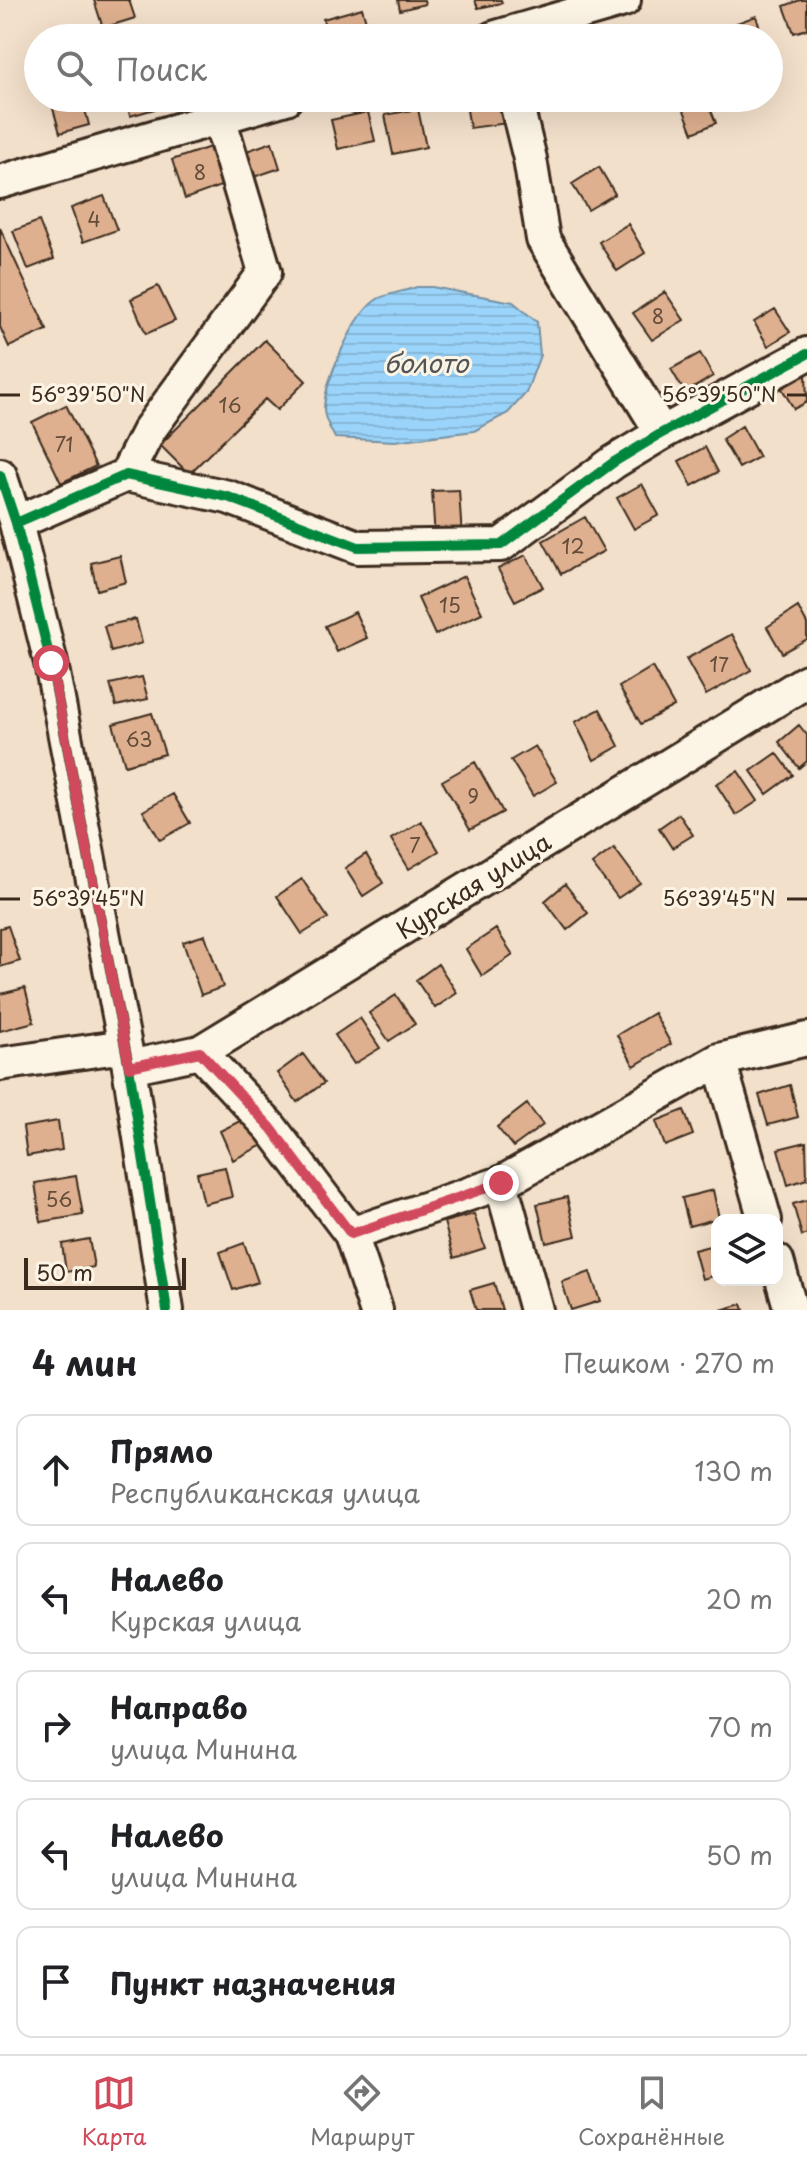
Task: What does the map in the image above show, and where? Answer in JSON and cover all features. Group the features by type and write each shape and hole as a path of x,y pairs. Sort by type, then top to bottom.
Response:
{"street":[{"path":"542,24 624,0"},
{"path":"0,182 237,112"},
{"path":"518,112 530,159 543,239 662,433"},
{"path":"126,475 149,430 265,272 219,117"},
{"path":"16,523 126,475 228,497 358,547 501,545 614,462 807,354"},
{"path":"0,475 16,523 51,663 127,1057 167,1310"},
{"name":"Курская улица","path":"0,1064 200,1052 807,681"},
{"path":"351,1234 501,1183 719,1060 807,1039"},
{"path":"200,1052 271,1128 351,1234 376,1310"},
{"path":"719,1060 763,1214"},
{"path":"501,1183 536,1310"},
{"path":"783,1282 791,1310"}],"water":[{"name":"болото","path":"417,287 513,302 537,322 540,355 526,393 508,413 474,431 395,441 335,438 325,417 325,398 334,367 349,334 376,300"}],"building":[{"path":"94,0 129,0 135,18 116,24 102,24"},
{"path":"398,0 424,0 425,4 400,10"},
{"path":"475,0 501,0 502,3 478,8"},
{"path":"807,0 807,29 794,33 784,6"},
{"path":"362,8 367,24 324,24 323,19"},
{"path":"756,16 759,24 734,24"},
{"path":"54,112 86,112 89,125 60,133"},
{"path":"368,112 375,141 338,149 331,120"},
{"path":"419,112 426,147 393,154 385,115"},
{"path":"467,112 506,112 508,123 470,128"},
{"path":"685,112 712,112 716,123 693,133"},
{"path":"272,142 280,168 248,179 241,153"},
{"path":"216,145 229,183 185,199 172,160"},
{"path":"599,167 615,194 588,210 572,184"},
{"path":"104,196 117,230 83,242 71,208"},
{"path":"39,221 54,259 28,269 13,231"},
{"path":"628,224 645,253 617,271 599,242"},
{"path":"0,228 47,330 9,347 0,327"},
{"path":"158,286 175,321 146,334 131,299"},
{"path":"665,292 684,320 652,340 633,313"},
{"path":"775,309 790,332 768,346 754,322"},
{"path":"265,340 306,381 277,410 265,399 189,474 160,445"},
{"path":"700,353 713,376 685,393 671,369"},
{"path":"806,373 807,402 794,409 781,387"},
{"path":"66,405 96,466 61,483 32,422"},
{"path":"742,426 759,457 739,468 722,439"},
{"path":"705,447 718,472 692,486 679,461"},
{"path":"642,484 659,515 634,529 617,498"},
{"path":"459,490 462,538 435,540 432,491"},
{"path":"585,517 604,551 561,574 543,541"},
{"path":"526,555 543,587 515,601 498,569"},
{"path":"120,556 126,582 97,590 91,563"},
{"path":"464,576 482,613 435,635 418,598"},
{"path":"798,607 807,624 807,639 782,653 767,627"},
{"path":"355,612 367,638 337,652 325,626"},
{"path":"136,619 142,643 111,652 104,626"},
{"path":"732,634 751,670 706,695 686,659"},
{"path":"652,667 674,706 641,724 619,687"},
{"path":"142,677 148,699 116,706 110,684"},
{"path":"600,709 619,746 594,760 575,722"},
{"path":"152,713 165,754 125,765 113,724"},
{"path":"799,725 807,735 807,761 799,768 779,742"},
{"path":"535,746 557,782 533,796 511,760"},
{"path":"777,753 793,775 767,794 751,771"},
{"path":"475,762 503,812 470,830 442,781"},
{"path":"738,771 758,801 736,815 716,784"},
{"path":"173,794 190,823 160,840 143,811"},
{"path":"679,814 693,835 672,848 659,828"},
{"path":"421,821 439,851 409,869 391,839"},
{"path":"614,848 640,883 618,898 592,864"},
{"path":"366,854 383,883 363,896 345,868"},
{"path":"302,879 328,918 302,934 277,896"},
{"path":"565,884 588,913 567,930 545,901"},
{"path":"8,926 20,961 0,967 0,928"},
{"path":"496,929 513,955 482,976 466,949"},
{"path":"205,935 223,987 201,995 183,942"},
{"path":"438,964 457,993 435,1008 416,980"},
{"path":"25,988 34,1022 0,1031 0,994"},
{"path":"396,995 415,1024 389,1041 369,1013"},
{"path":"654,1013 671,1044 634,1066 617,1035"},
{"path":"360,1018 380,1048 354,1064 335,1035"},
{"path":"303,1054 324,1083 297,1102 277,1073"},
{"path":"790,1085 798,1117 768,1125 759,1095"},
{"path":"527,1104 543,1125 513,1147 497,1127"},
{"path":"684,1110 693,1135 665,1146 656,1121"},
{"path":"246,1118 265,1144 233,1160 220,1131"},
{"path":"58,1121 62,1150 27,1156 23,1127"},
{"path":"806,1142 807,1179 788,1185 778,1149"},
{"path":"225,1167 232,1197 204,1204 197,1173"},
{"path":"76,1176 83,1215 41,1222 35,1183"},
{"path":"713,1190 718,1214 711,1214 711,1220 689,1226 682,1198"},
{"path":"567,1197 576,1236 546,1243 537,1204"},
{"path":"807,1200 807,1234 802,1236 793,1204"},
{"path":"474,1214 485,1248 454,1258 444,1222"},
{"path":"89,1239 94,1267 66,1272 62,1244"},
{"path":"244,1243 258,1282 233,1290 220,1252"},
{"path":"711,1246 711,1277 702,1279 694,1250"},
{"path":"590,1272 600,1301 571,1310 562,1282"},
{"path":"494,1283 502,1310 476,1310 470,1290"},
{"path":"742,1304 744,1310 721,1310"}],"cycle path":[{"path":"16,523 126,475 228,497 358,547 501,545 614,462 807,354"},
{"path":"0,475 16,523 51,663 129,1067 167,1310"}],"route":[{"path":"51,663 129,1067 200,1052 271,1128 351,1234 501,1183"}]}
